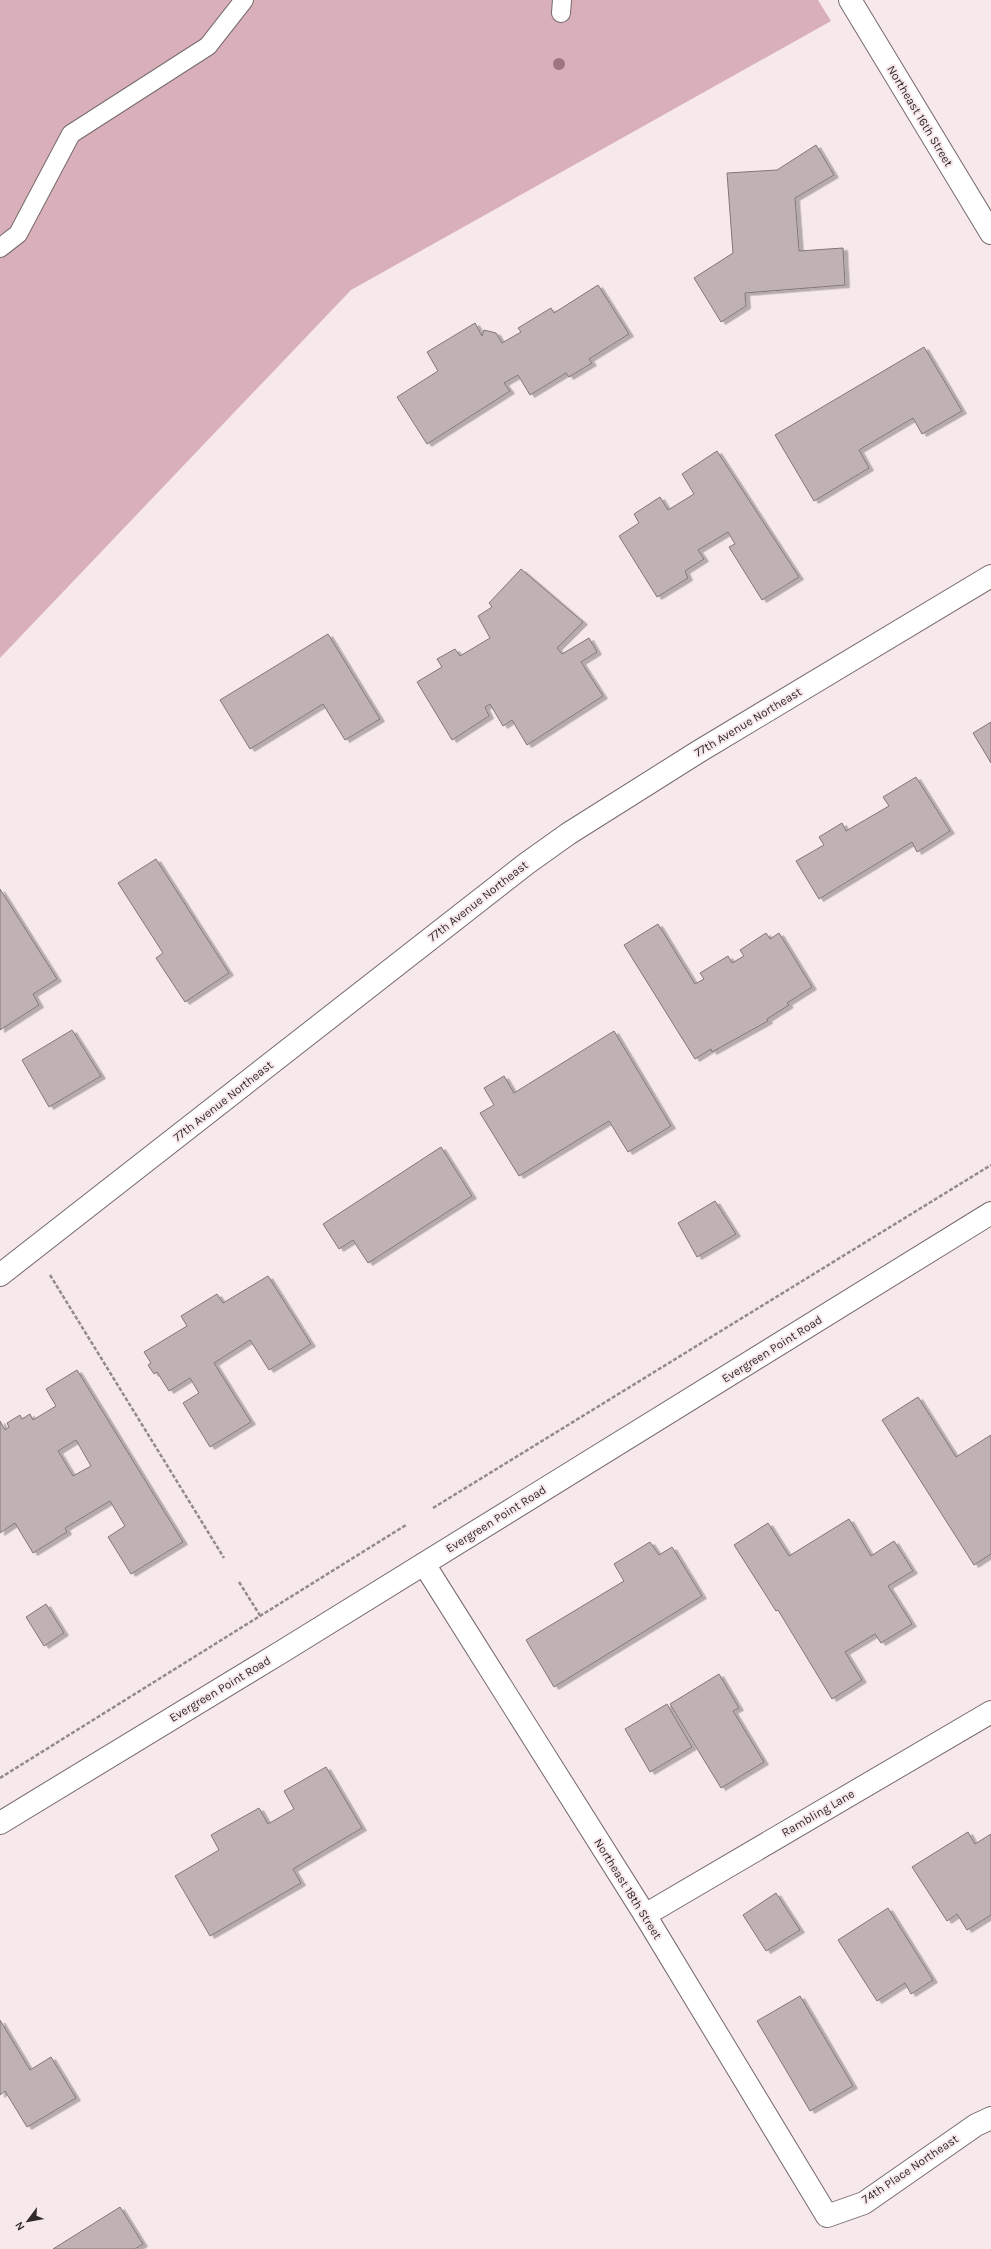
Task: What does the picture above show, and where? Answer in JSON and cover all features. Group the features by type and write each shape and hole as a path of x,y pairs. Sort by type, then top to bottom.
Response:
{"street":[{"name":"Northeast 16th Street","path":"850,0 991,233"},
{"name":"77th Avenue Northeast","path":"0,1275 493,889 568,834 704,749 991,576"},
{"name":"Evergreen Point Road","path":"0,1823 424,1564 991,1213"},
{"name":"Northeast 18th Street","path":"424,1564 644,1914 827,2216"},
{"name":"Rambling Lane","path":"644,1914 991,1712"},
{"name":"74th Place Northeast","path":"827,2216 864,2203 976,2125 991,2118"}],"lane":[{"path":"0,248 18,234 71,134 208,46 244,0"}],"path":[{"path":"433,1508 991,1165"},
{"path":"33,1249 224,1558"},
{"path":"0,1778 261,1617 406,1525"},
{"path":"239,1582 261,1617"}],"shaded area":[{"path":"0,0 818,0 831,21 351,290 0,658"}],"building":[{"path":"816,145 834,175 795,198 799,251 843,248 845,285 745,293 746,306 721,322 694,278 733,253 727,173 777,170"},
{"path":"598,285 629,334 589,359 592,363 569,377 566,373 530,395 518,375 504,383 510,391 427,444 397,397 438,371 427,352 475,323 482,336 484,330 496,333 502,343 521,332 518,328 551,308 554,313"},
{"path":"924,347 962,411 922,434 913,418 859,450 869,468 814,501 775,435"},
{"path":"717,451 799,577 762,600 729,547 735,544 728,532 698,550 704,559 685,571 688,578 657,597 619,536 639,523 634,514 660,497 668,510 694,494 682,474"},
{"path":"521,569 583,622 557,648 562,654 589,638 597,652 581,662 603,696 527,745 512,720 503,726 490,704 485,707 489,716 452,740 417,682 442,667 437,659 455,649 460,656 490,638 478,616 492,607 489,603"},
{"path":"328,634 380,719 345,740 323,704 250,749 220,700"},
{"path":"991,722 991,763 973,733"},
{"path":"916,777 950,831 917,852 912,842 819,899 796,861 824,845 819,837 842,823 846,831 889,806 883,797"},
{"path":"156,859 229,973 185,1002 156,958 163,953 118,883"},
{"path":"0,889 57,979 33,994 39,1005 0,1030"},
{"path":"658,924 695,984 704,979 700,973 728,956 732,963 744,956 740,950 766,933 770,939 779,933 812,987 787,1003 789,1005 767,1019 768,1021 712,1052 711,1049 695,1059 624,945"},
{"path":"72,1030 101,1076 49,1107 22,1060"},
{"path":"614,1031 671,1126 628,1152 609,1121 519,1176 480,1113 494,1105 484,1088 504,1076 514,1093"},
{"path":"441,1147 472,1196 368,1263 353,1240 339,1249 323,1224"},
{"path":"715,1201 736,1234 697,1257 678,1223"},
{"path":"268,1276 311,1344 269,1370 250,1340 214,1363 251,1422 210,1447 183,1403 199,1393 190,1378 169,1391 157,1372 154,1374 148,1365 151,1363 144,1352 187,1326 181,1316 217,1294 223,1303"},
{"path":"77,1370 183,1542 131,1574 108,1537 125,1526 110,1501 65,1528 67,1532 33,1553 15,1523 0,1533 0,1421 5,1430 9,1427 7,1423 20,1415 22,1419 30,1414 33,1420 56,1406 46,1389","holes":["76,1440 91,1466 73,1476 58,1451"]},
{"path":"918,1397 956,1457 991,1435 991,1554 974,1565 882,1420"},
{"path":"849,1519 871,1556 894,1541 913,1571 888,1586 912,1624 881,1643 875,1634 845,1652 862,1680 832,1699 778,1610 776,1611 734,1545 768,1523 789,1556"},
{"path":"650,1542 659,1555 672,1547 702,1596 554,1687 526,1640 624,1581 614,1564"},
{"path":"46,1604 64,1633 44,1646 26,1617"},
{"path":"719,1674 739,1708 733,1711 764,1762 721,1788 670,1704"},
{"path":"667,1704 692,1747 650,1772 625,1729"},
{"path":"326,1767 362,1828 293,1869 301,1883 210,1936 175,1876 219,1850 211,1835 259,1808 268,1824 294,1809 284,1791"},
{"path":"968,1832 975,1844 991,1834 991,1915 967,1930 957,1914 947,1921 912,1867"},
{"path":"776,1893 800,1930 766,1951 743,1915"},
{"path":"888,1908 933,1980 911,1994 905,1983 877,2001 838,1940"},
{"path":"800,1996 853,2086 810,2111 757,2021"},
{"path":"0,2020 30,2070 51,2057 76,2098 27,2127 5,2091 0,2095"},
{"path":"120,2207 143,2244 135,2249 53,2249"}]}
